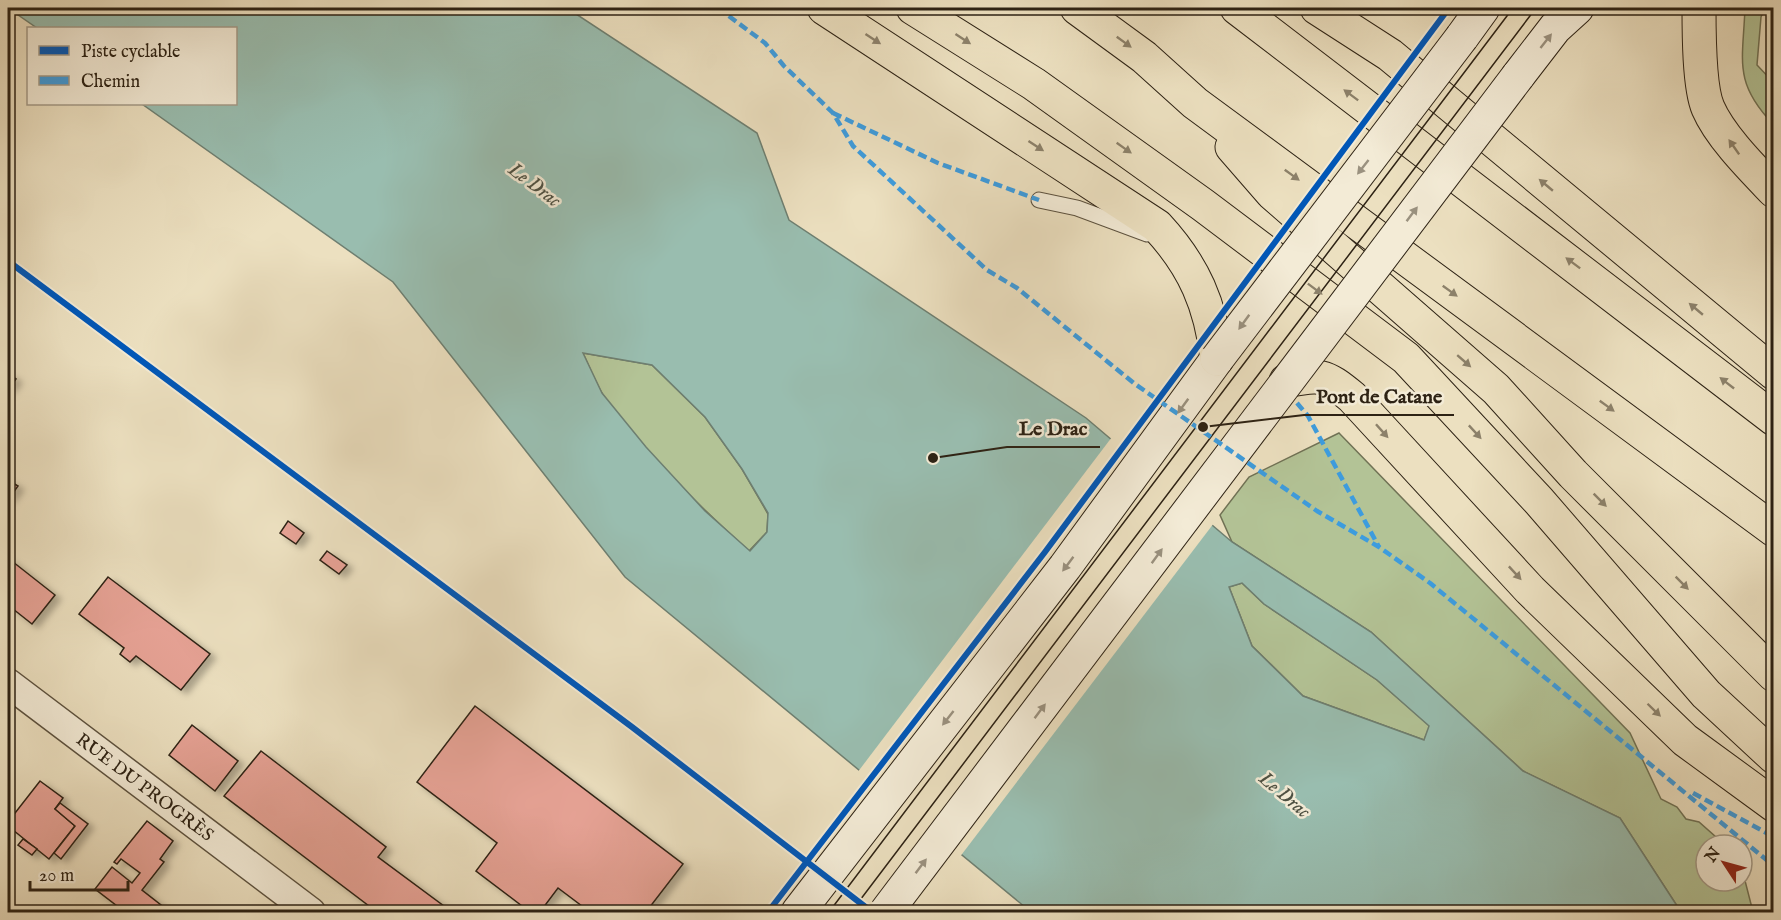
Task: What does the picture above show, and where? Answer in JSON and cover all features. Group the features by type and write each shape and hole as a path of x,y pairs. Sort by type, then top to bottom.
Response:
{"highway":[{"path":"824,8 1157,226 1174,244 1199,286 1209,309 1217,359"},
{"path":"913,8 1034,84 1203,205 1406,358 1539,501 1706,694 1773,757"},
{"path":"1077,8 1144,57 1194,103 1773,530"},
{"path":"1237,8 1773,419"},
{"path":"1317,8 1390,55 1773,373"},
{"path":"1699,8 1700,53 1707,108 1739,154 1773,191"},
{"path":"1194,103 1272,194 1496,388 1573,474 1773,675"},
{"path":"1286,381 1317,375 1352,397 1530,590 1677,732 1751,792 1773,806"}],"main road":[{"path":"798,912 1065,567 1217,359 1484,8"},
{"path":"886,912 1119,608 1286,381 1518,76 1555,28 1576,8"}],"street":[{"name":"RUE DU PROGRÈS","path":"8,683 311,912"}],"lane":[{"path":"1039,200 1077,208 1174,244"}],"shaded area":[{"path":"1745,8 1765,8 1761,17 1757,65 1773,82 1773,124 1751,96 1746,83 1742,57"},
{"path":"583,353 652,365 705,417 742,469 768,514 767,532 749,551 691,496 636,437 603,395"},
{"path":"1339,433 1630,733 1661,799 1677,807 1686,819 1699,822 1711,833 1694,833 1694,893 1748,893 1752,908 1773,908 1773,912 1681,912 1620,818 1523,771 1371,632 1232,542 1220,515 1249,477"},
{"path":"1242,583 1264,604 1377,680 1430,726 1424,740 1303,696 1252,646 1229,587"}],"water":[{"name":"Le Drac","path":"8,8 567,8 757,133 789,220 1086,418 1232,542 1371,632 1523,771 1620,818 1681,912 1031,912 625,577 393,282 143,105 237,105 237,27 36,27","holes":["583,353 652,365 705,417 742,469 768,513 767,532 750,551 705,511 646,447 602,393","1242,583 1264,604 1377,680 1429,726 1424,740 1303,696 1252,646 1229,587"]}],"pier":[{"path":"1112,437 1214,523 959,858 857,773"}],"building":[{"path":"8,373 16,379 8,390"},
{"path":"8,480 18,486 8,500"},
{"path":"288,521 304,533 296,544 280,533"},
{"path":"327,551 347,565 339,574 320,560"},
{"path":"8,558 55,595 32,624 8,605"},
{"path":"108,577 210,654 181,690 136,656 130,662 120,654 124,648 79,614"},
{"path":"475,706 683,864 646,912 590,912 558,888 540,912 530,912 476,871 497,843 417,782"},
{"path":"192,725 238,761 215,791 169,755"},
{"path":"261,751 386,847 378,857 452,912 377,912 224,796"},
{"path":"40,781 63,798 55,809 75,826 49,859 8,826 8,822"},
{"path":"60,803 88,824 61,859 54,853 75,826 55,809"},
{"path":"147,821 173,841 160,859 164,862 142,890 170,912 125,912 95,889 112,867 132,883 140,873 121,859 117,864 114,862"},
{"path":"23,839 37,849 32,855 18,845"}],"tram line":[{"path":"829,912 1513,8"},
{"path":"851,912 1536,8"}],"marked path":[{"path":"718,8 765,43 784,66 833,113 853,146 987,270 1017,288 1135,384 1317,511 1379,547 1430,583 1774,866"},
{"path":"833,113 938,163 1039,200"},
{"path":"1297,403 1308,416 1379,547"},
{"path":"1693,793 1774,837"}],"cycle path":[{"path":"768,912 1045,552 1449,8"},
{"path":"8,261 632,727 872,912"}],"place":[{"name":"Pont de Catane","path":"1203,427"},
{"name":"Le Drac","path":"933,458"}]}
